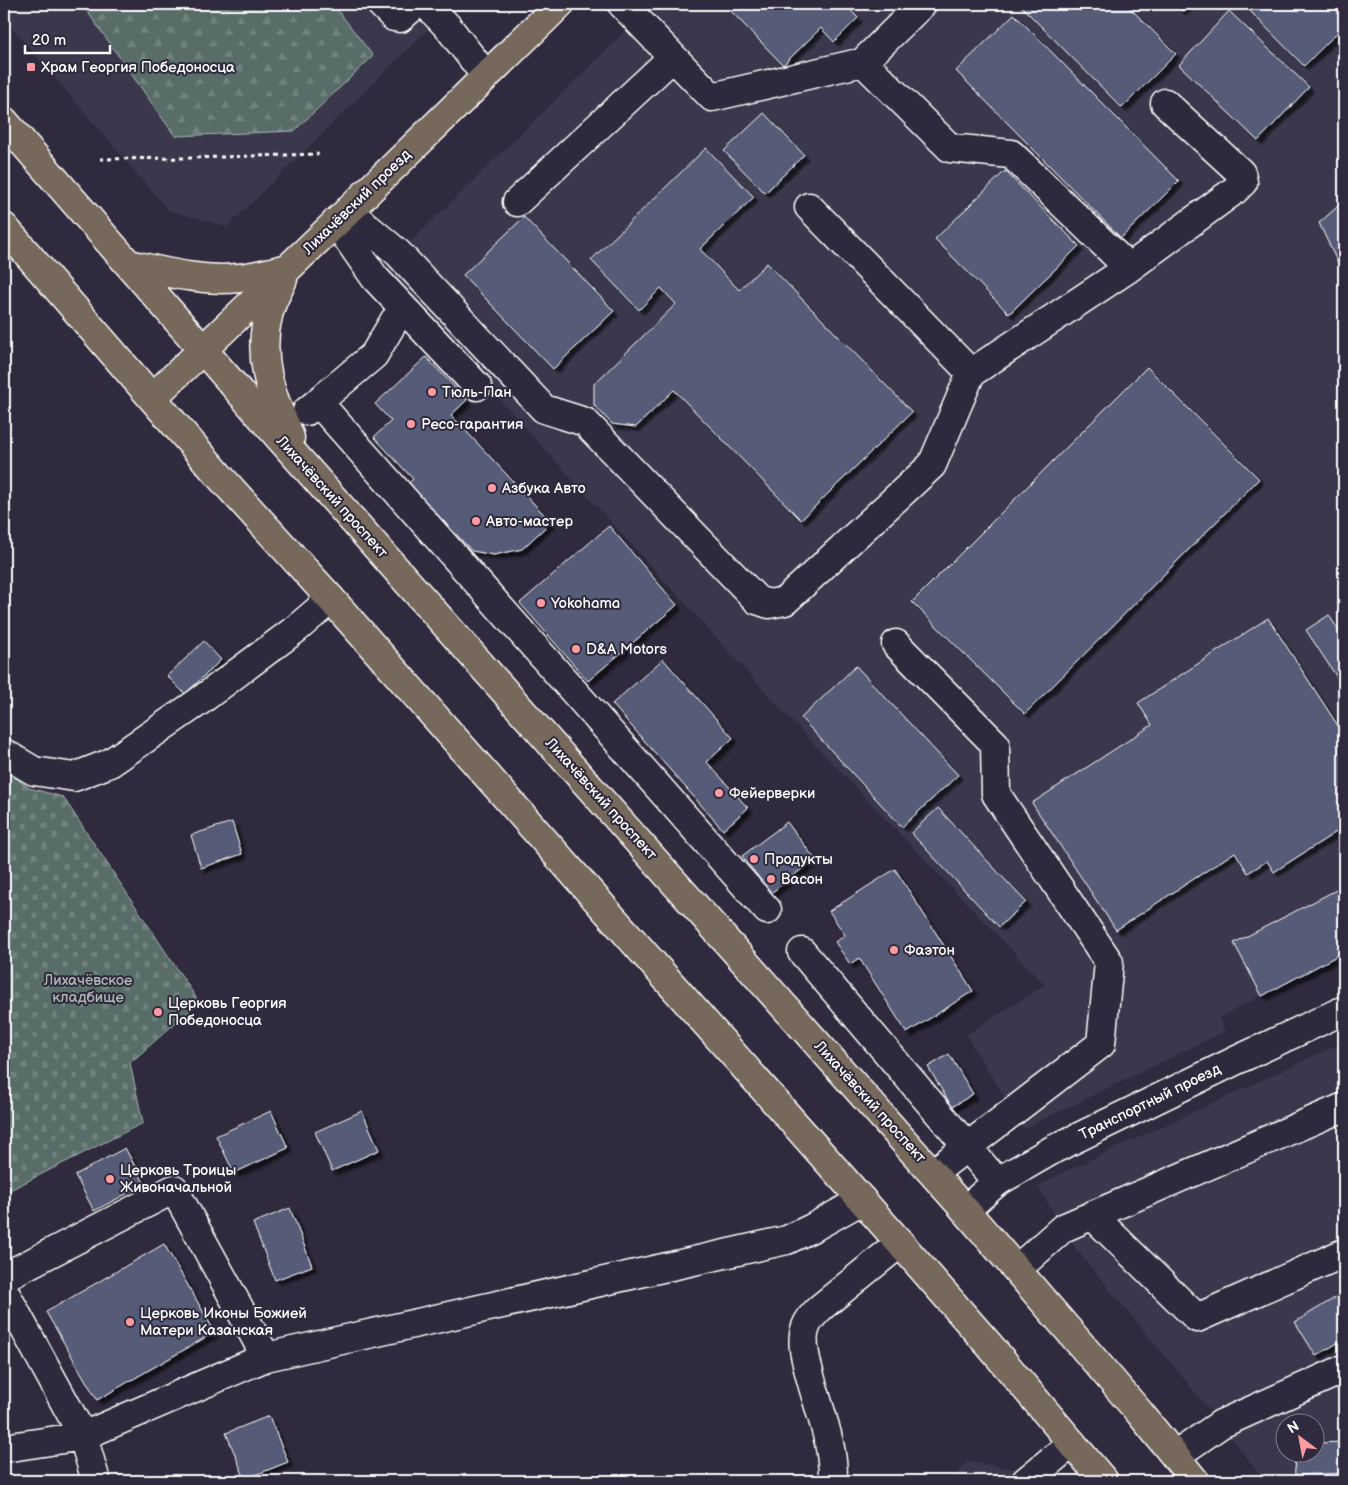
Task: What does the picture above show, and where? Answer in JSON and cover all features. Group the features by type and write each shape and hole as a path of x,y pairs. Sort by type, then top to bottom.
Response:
{"main road":[{"name":"Лихачёвский проезд","path":"152,398 204,350 560,4"},
{"name":"Лихачёвский проспект","path":"4,121 297,456 965,1210 1133,1405 1195,1481"},
{"path":"4,227 223,480 331,599 900,1243 1104,1481"},
{"path":"129,264 171,274 203,278 238,278 288,268"},
{"path":"288,268 271,304 264,335 264,355 278,409 297,456"}],"street":[{"path":"381,4 394,17 400,18 416,4"},
{"path":"426,4 448,27 486,76"},
{"path":"622,4 712,97 863,62 922,4"},
{"path":"517,202 673,57"},
{"path":"863,62 950,148 1011,154 1129,268"},
{"path":"342,216 398,253 544,409 585,422 757,600 769,604 785,601 932,465 971,373 1129,268 1235,190 1243,182 1241,174 1165,103"},
{"path":"809,207 971,373"},
{"path":"342,216 375,278 476,386"},
{"path":"404,310 394,321 374,355 312,406 767,910"},
{"path":"4,753 34,771 74,777 110,763 212,692 296,629 331,599"},
{"path":"896,644 995,744 996,794 1109,962 1101,1044 933,1174"},
{"path":"802,952 997,1182"},
{"name":"Транспортный проезд","path":"965,1210 997,1182 1054,1149 1344,1010"},
{"path":"1017,1270 1063,1228 1344,1108"},
{"path":"4,1277 174,1189 266,1357"},
{"path":"4,1448 83,1436 266,1357 787,1240 862,1200"},
{"path":"1092,1215 1197,1318 1344,1253"},
{"path":"833,1481 827,1432 815,1396 804,1351 804,1334 809,1319 820,1308 900,1243"},
{"path":"4,1291 83,1436 96,1481"},
{"path":"1175,1456 1221,1424 1344,1369"},
{"path":"1026,1481 1072,1442"}],"path":[{"path":"100,159 319,154"}],"shaded area":[{"path":"4,4 454,4 227,227 168,210 4,18"},
{"path":"653,4 1344,4 1344,952 1219,1018 1225,1031 1024,1129 966,1035 1045,985 791,720 382,270"},
{"path":"1344,1042 1344,1481 1265,1481 1204,1403 1076,1249 1038,1187 1062,1173"},
{"path":"968,1461 1019,1470 1028,1481 952,1481"}],"green space":[{"path":"82,4 333,4 373,56 294,131 175,136"},
{"name":"Лихачёвское кладбище","path":"4,769 29,788 63,797 199,1002 130,1063 143,1123 4,1193"}],"building":[{"path":"731,4 845,4 858,18 834,42 821,28 783,65 727,7"},
{"path":"1019,4 1126,4 1176,54 1122,108"},
{"path":"1175,4 1190,4 1182,11"},
{"path":"1243,4 1344,4 1344,26 1304,66"},
{"path":"1229,11 1309,87 1258,141 1179,65"},
{"path":"1014,14 1179,181 1121,238 956,71"},
{"path":"764,113 804,155 765,193 724,151"},
{"path":"706,148 754,197 700,249 739,290 767,263 912,412 801,520 674,390 636,427 612,424 594,405 594,384 676,304 661,288 639,310 591,260"},
{"path":"1005,171 1079,246 1009,314 935,239"},
{"path":"1344,201 1344,276 1319,223"},
{"path":"524,217 614,311 553,369 463,275"},
{"path":"426,357 467,400 451,415 551,522 522,549 494,555 472,551 408,484 413,479 374,437 391,421 375,404"},
{"path":"1147,367 1259,479 1025,714 912,602"},
{"path":"609,526 677,605 588,681 520,603"},
{"path":"1329,615 1344,639 1344,688 1306,630"},
{"path":"1268,618 1344,735 1344,827 1274,872 1267,861 1248,873 1235,852 1116,930 1032,803 1152,725 1138,703"},
{"path":"204,641 221,660 185,694 167,676"},
{"path":"663,659 733,738 707,762 748,808 723,830 612,704"},
{"path":"856,666 958,775 902,827 801,718"},
{"path":"938,808 1026,902 999,927 911,833"},
{"path":"232,822 242,854 201,868 191,835"},
{"path":"787,822 815,859 771,893 742,856"},
{"name":"Фаэтон","path":"895,869 973,991 907,1033 859,958 850,964 835,942 845,935 829,911"},
{"path":"1344,886 1344,952 1262,996 1234,943"},
{"path":"949,1054 973,1094 952,1107 928,1067"},
{"path":"271,1111 288,1148 234,1173 216,1136"},
{"path":"362,1111 379,1150 332,1171 315,1132"},
{"name":"Церковь Троицы Живоначальной","path":"125,1148 145,1184 94,1211 75,1175"},
{"path":"290,1208 312,1266 275,1280 253,1223"},
{"name":"Церковь Иконы Божией Матери Казанская","path":"164,1244 215,1332 97,1400 46,1312"},
{"path":"1343,1293 1344,1339 1316,1356 1295,1322"},
{"path":"269,1416 288,1462 245,1479 226,1433"},
{"path":"1344,1442 1344,1473 1295,1475 1294,1462 1326,1462 1326,1443"}],"place":[{"name":"Храм Георгия Победоносца","path":"31,67"},
{"name":"Тюль-Пан","path":"432,392"},
{"name":"Ресо-гарантия","path":"411,424"},
{"name":"Азбука Авто","path":"492,488"},
{"name":"Авто-мастер","path":"476,521"},
{"name":"Yokohama","path":"541,603"},
{"name":"D&A Motors","path":"576,649"},
{"name":"Фейерверки","path":"719,793"},
{"name":"Продукты","path":"754,859"},
{"name":"Васон","path":"771,879"},
{"name":"Фаэтон","path":"894,950"},
{"name":"Церковь Георгия Победоносца","path":"158,1012"},
{"name":"Церковь Троицы Живоначальной","path":"110,1179"},
{"name":"Церковь Иконы Божией Матери Казанская","path":"130,1322"}]}
